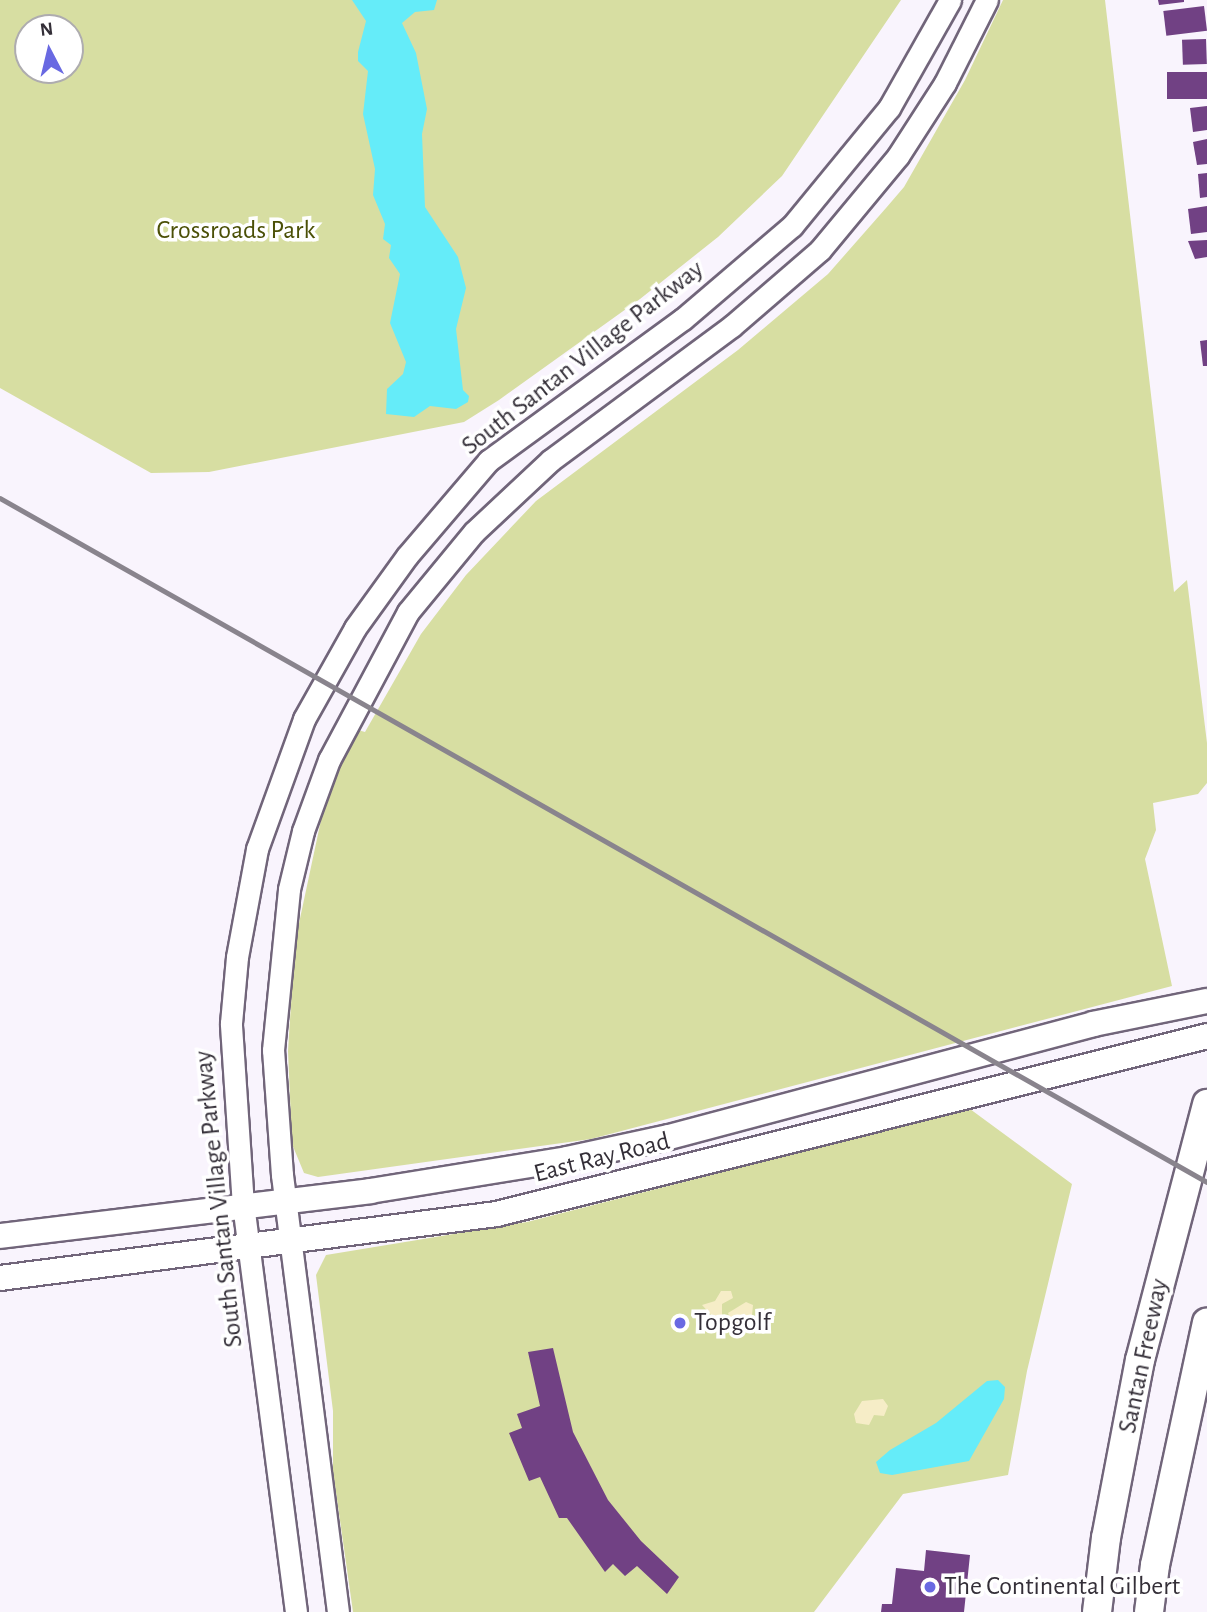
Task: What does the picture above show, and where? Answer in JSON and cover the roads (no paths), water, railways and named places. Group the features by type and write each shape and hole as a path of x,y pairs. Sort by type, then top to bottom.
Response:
{"highway":[{"name":"Santan Freeway","path":"1097,1612 1106,1538 1140,1360 1207,1104"},
{"name":"Santan Freeway","path":"1149,1612 1155,1565 1207,1323"}],"main road":[{"name":"South Santan Village Parkway","path":"296,1612 243,1206 231,1023 237,957 254,862 304,719 355,628 407,556 488,461 682,319 792,226 889,107 950,0"},
{"path":"338,1612 290,1242 273,1050 289,889 303,831 329,760 383,653 436,577 494,510 595,425 732,326 820,250 898,156 945,83 987,0"},
{"name":"East Ray Road","path":"0,1236 286,1202 520,1168 669,1137 980,1053 1207,1001"},
{"name":"East Ray Road","path":"0,1278 448,1222 547,1203 1161,1045 1207,1036"}],"water":[{"path":"352,0 437,0 434,10 415,12 402,23 416,53 427,109 422,134 425,207 458,257 466,288 456,329 463,390 469,396 468,402 456,409 430,406 414,417 386,414 387,389 403,374 406,362 390,323 400,274 389,258 391,245 383,239 385,224 373,195 375,169 363,114 368,71 358,61 366,21"},
{"path":"998,1380 1005,1387 1004,1399 969,1461 892,1475 880,1473 876,1462 890,1450 936,1423 987,1381"}],"railway":[{"path":"0,498 1207,1182"}],"place":[{"name":"Topgolf","path":"680,1323"},
{"name":"The Continental Gilbert","path":"930,1587"}],"park label":[{"name":"Crossroads Park","path":"236,231"}]}
